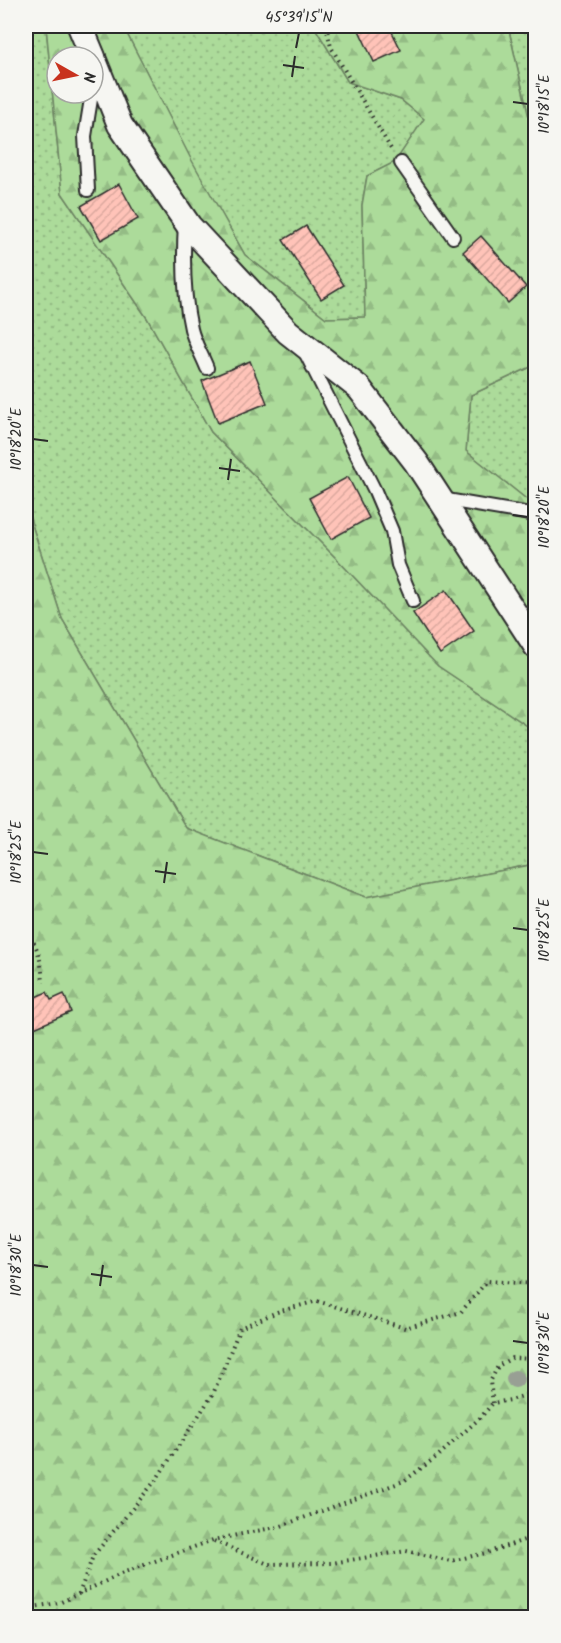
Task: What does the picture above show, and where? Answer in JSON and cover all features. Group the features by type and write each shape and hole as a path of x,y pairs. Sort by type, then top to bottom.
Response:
{"street":[{"path":"80,26 86,45"},
{"path":"105,92 120,125 185,220 288,332 359,388 417,462 536,646"}],"lane":[{"path":"88,190 85,136 90,105"},
{"path":"401,163 453,237"},
{"path":"185,220 183,251 186,297 191,330 207,368"},
{"path":"298,340 375,491 392,531 398,565 413,601"},
{"path":"440,498 536,515"}],"path":[{"path":"326,26 331,47 389,147 401,163"},
{"path":"26,933 40,958 43,983"},
{"path":"79,1594 93,1556 156,1480 213,1394 240,1328 277,1312 317,1301 405,1328 461,1312 487,1281 536,1284"},
{"path":"494,1403 490,1382 498,1366 512,1358 536,1359"},
{"path":"26,1608 59,1603 125,1572 213,1540 281,1526 404,1481 439,1455 482,1417 494,1403 536,1391"},
{"path":"213,1540 268,1564 332,1563 405,1551 451,1561 486,1553 536,1536"}],"green space":[{"path":"26,26 46,26 48,45 45,45 45,105 54,105 62,193 147,318 211,432 335,557 438,666 535,731 535,864 366,897 186,828 62,619 26,506"},
{"path":"46,26 123,26 191,159 245,255 326,318 365,317 362,205 367,176 395,162 424,119 401,100 348,82 314,26 508,26 530,122 535,191 535,365 471,395 466,451 535,506 535,731 438,666 335,557 211,432 147,318 62,193 54,105 105,105 105,45 48,45"},
{"path":"123,26 314,26 348,82 401,100 425,119 395,162 367,176 362,205 365,317 326,318 245,255 191,160"},
{"path":"508,26 535,26 535,191 530,122"},
{"path":"535,365 535,506 466,451 471,395"},
{"path":"26,506 62,619 186,828 366,897 535,864 535,1617 26,1617"}],"building":[{"path":"357,26 389,26 401,50 374,62"},
{"path":"119,184 138,219 101,240 81,206"},
{"path":"306,226 344,285 321,299 283,240"},
{"path":"481,236 526,287 508,303 463,252"},
{"path":"250,361 267,403 218,423 202,381"},
{"path":"348,477 369,518 331,539 309,498"},
{"path":"446,590 474,631 440,654 413,613"},
{"path":"536,602 536,626 524,610"},
{"path":"47,992 51,1000 64,994 71,1012 32,1029 26,1013 26,1001"}]}
